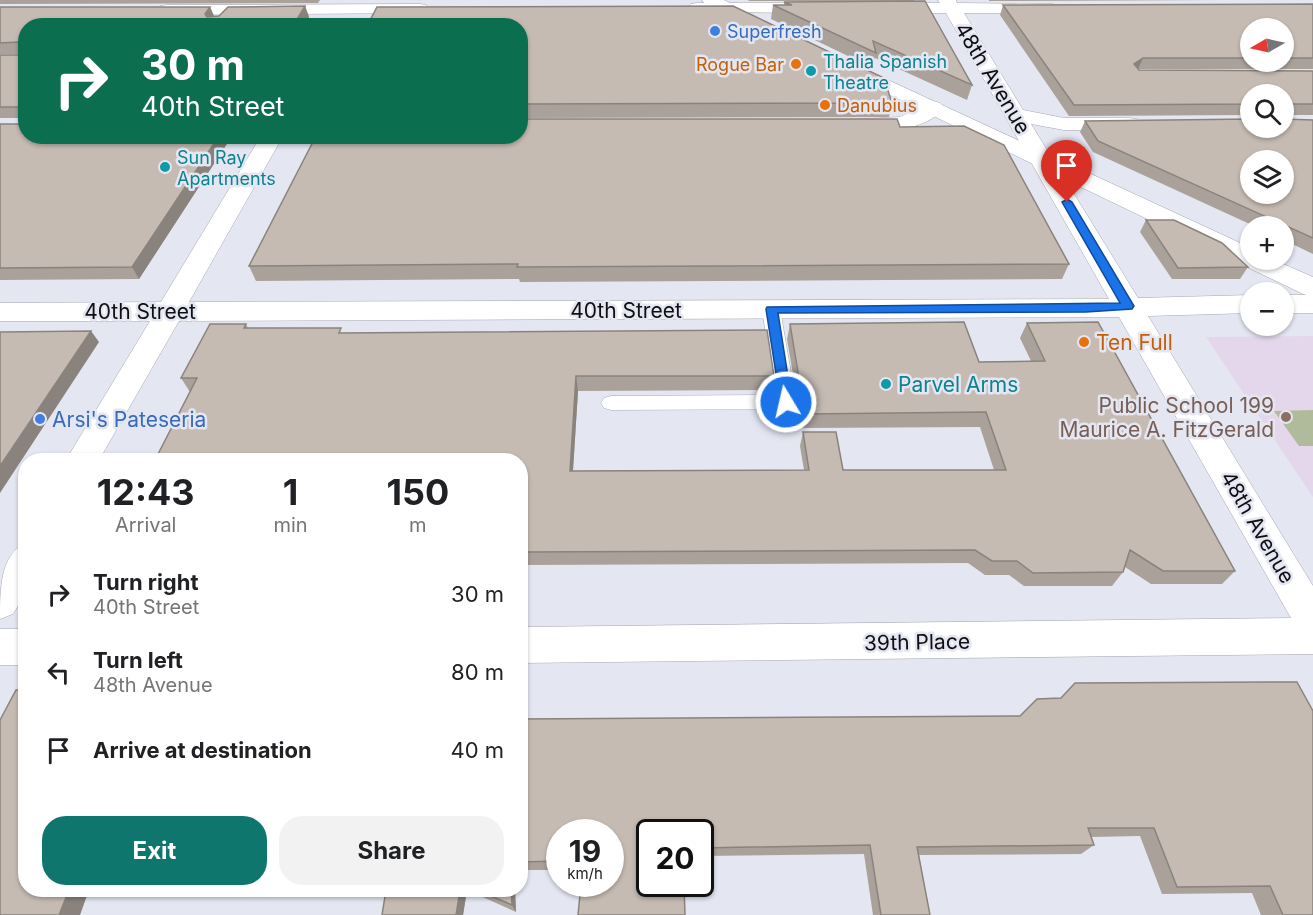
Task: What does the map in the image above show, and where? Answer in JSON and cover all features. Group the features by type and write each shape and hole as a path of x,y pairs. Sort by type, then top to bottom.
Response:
{"street":[{"path":"681,8 719,4 839,8"},
{"path":"719,4 778,34"},
{"path":"863,8 950,4 1062,8"},
{"name":"48th Avenue","path":"950,4 1313,621"},
{"path":"145,10 229,10 349,5 433,9"},
{"path":"830,59 1240,253"},
{"path":"833,125 900,124 910,122 933,107"},
{"path":"1016,114 1064,124 1144,123"},
{"path":"87,453 267,144"},
{"path":"1275,270 1313,288"},
{"name":"40th Street","path":"0,312 1086,309 1240,304"},
{"path":"1294,304 1313,304"},
{"path":"0,602 18,572"},
{"name":"39th Place","path":"528,645 1313,636"},
{"path":"0,647 18,647"}],"lane":[{"path":"222,18 229,10"},
{"path":"611,403 786,402 771,309"}],"shaded area":[{"name":"Public School 199 Maurice A. FitzGerald","path":"1313,336 1313,497 1206,337"}],"green space":[{"path":"1313,410 1313,446 1299,446 1274,411"}],"building":[{"path":"925,1 972,85 873,41 876,53 773,5 792,5 784,2"},
{"path":"1313,4 1313,58 1294,58 1294,18 1240,18 1240,58 1143,58 1134,64 1139,70 1313,71 1313,104 1294,104 1294,84 1240,84 1240,104 1074,105 1003,5"},
{"path":"305,6 298,18 18,18 18,42 0,43 0,7 210,7 205,14 207,17 219,16 228,7"},
{"path":"733,6 884,78 892,103 528,104 528,18 371,18 377,7"},
{"path":"0,55 18,55 18,107 0,107"},
{"path":"528,119 897,119 900,127 964,126 1004,145 1069,264 517,267 518,264 249,266 312,144 528,144"},
{"path":"1240,119 1240,138 1294,138 1294,119 1313,120 1313,238 1294,229 1294,216 1264,216 1098,141 1085,121"},
{"path":"0,124 18,124 18,144 214,144 132,267 0,268"},
{"path":"1146,220 1174,220 1222,243 1240,260 1240,267 1178,268"},
{"path":"964,322 979,362 1045,361 1027,323 1098,322 1235,571 1163,571 1130,550 1123,572 1033,573 1017,561 992,561 975,550 528,552 528,453 159,453 197,378 181,378 210,324 246,324 244,328 341,328 339,333 767,330 774,376 576,376 570,471 809,470 803,432 836,432 843,470 1006,470 986,412 805,414 790,324"},
{"path":"91,331 0,466 0,332"},
{"path":"1297,682 1313,711 1313,915 1283,915 1270,886 1177,887 1154,828 1088,828 1094,845 917,847 930,915 881,915 870,845 714,848 714,819 636,819 636,897 684,897 685,915 578,915 580,897 624,897 624,819 546,819 546,861 528,862 528,719 1020,716 1037,699 1061,698 1075,683"},
{"path":"18,690 18,897 66,897 59,915 0,915 0,720"},
{"path":"385,897 459,897 456,915 382,915"},
{"path":"493,897 511,897 512,905"}],"place":[{"name":"Superfresh","path":"715,31"},
{"name":"Rogue Bar","path":"796,64"},
{"name":"Thalia Spanish Theatre","path":"811,71"},
{"name":"Danubius","path":"825,105"},
{"name":"Sun Ray Apartments","path":"165,167"},
{"name":"Ten Full","path":"1084,342"},
{"name":"Parvel Arms","path":"886,384"},
{"name":"Public School 199 Maurice A. FitzGerald","path":"1286,417"},
{"name":"Arsi's Pateseria","path":"40,419"}],"route":[{"path":"786,402 771,309 1086,309 1128,306 1067,202"}]}
